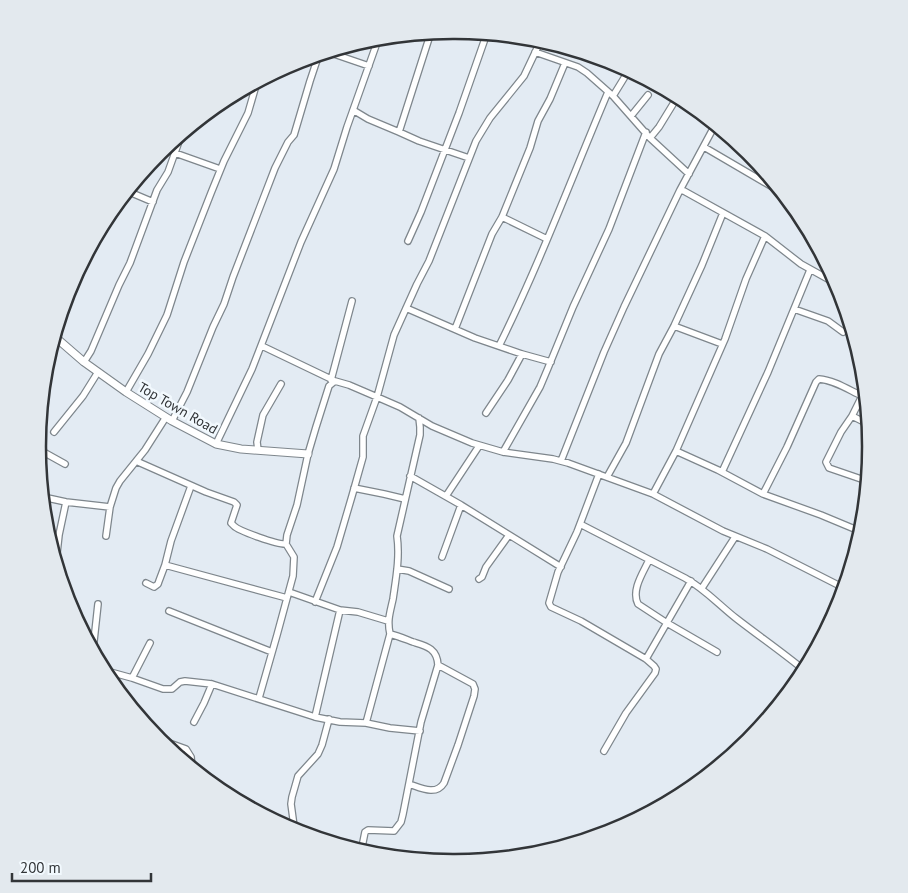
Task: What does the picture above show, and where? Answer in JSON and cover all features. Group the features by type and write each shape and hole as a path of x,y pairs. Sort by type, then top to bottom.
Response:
{"street":[{"path":"400,132 429,40"},
{"path":"408,242 445,149 485,40"},
{"path":"216,444 262,346 267,328 301,242 334,169 343,137 376,47"},
{"path":"315,602 337,547 363,457 363,436 377,397 394,335 437,242 469,158 484,128 521,80 538,48"},
{"path":"536,52 582,70 610,94 648,135 689,174"},
{"path":"339,56 369,66"},
{"path":"106,536 110,507 116,488 169,419 187,392 224,304 275,168 288,142 294,135 317,62"},
{"path":"455,329 489,242 502,217 530,148 538,121 550,99 565,63"},
{"path":"498,346 548,239 610,94 624,76"},
{"path":"126,392 167,315 184,262 220,169 248,113 254,91"},
{"path":"631,116 648,95"},
{"path":"503,452 540,388 648,135 659,127 674,103"},
{"path":"353,110 368,119 419,141 469,158"},
{"path":"561,461 624,307 680,190 712,131"},
{"path":"704,147 764,182"},
{"path":"84,362 130,263 157,190 168,172 177,148"},
{"path":"175,153 220,169"},
{"path":"680,190 765,236 810,270 826,278"},
{"path":"134,194 153,202"},
{"path":"607,477 626,443 656,360 702,265 723,212"},
{"path":"502,217 548,239"},
{"path":"653,494 676,451 722,344 746,279 765,236"},
{"path":"722,472 768,372 810,270"},
{"path":"259,698 294,569 294,557 286,544 287,535 297,505 308,454 326,396 333,380 352,301"},
{"path":"406,308 475,338 551,362"},
{"path":"794,309 828,321 843,332"},
{"path":"674,326 722,344"},
{"name":"Top Town Road","path":"60,341 84,362 126,392 169,419 216,444 241,449 308,454"},
{"path":"262,346 333,380 348,384 400,407 432,426 480,446 503,452 561,461 653,494 694,517 735,537 767,549 838,585"},
{"path":"486,413 508,380 522,354"},
{"path":"54,432 83,396 98,372"},
{"path":"763,494 787,447 816,382 823,379 834,382 858,394"},
{"path":"258,450 257,442 263,415 281,384"},
{"path":"859,402 826,462 829,468 860,479"},
{"path":"852,416 861,421"},
{"path":"366,723 390,634 388,621 397,569 398,536 420,435 419,418"},
{"path":"446,496 480,446"},
{"path":"676,451 722,472 763,494 853,529"},
{"path":"46,454 65,464"},
{"path":"136,461 191,486 228,500 237,505 231,522 234,526 276,543 286,544"},
{"path":"599,474 580,524 560,567 549,603 551,606 581,621 646,659 656,669 626,713 604,751"},
{"path":"410,476 461,505 560,567"},
{"path":"146,583 156,586 159,581 191,486"},
{"path":"354,488 405,499"},
{"path":"50,499 110,507"},
{"path":"58,544 66,502"},
{"path":"442,557 461,505"},
{"path":"580,524 702,588 730,614 798,665"},
{"path":"478,579 482,577 486,567 508,535"},
{"path":"702,588 735,537"},
{"path":"649,560 635,593 638,604 717,652"},
{"path":"165,565 388,621"},
{"path":"397,569 408,571 450,589"},
{"path":"646,659 691,581"},
{"path":"94,638 98,604"},
{"path":"315,718 340,610"},
{"path":"169,611 272,652"},
{"path":"363,843 365,832 368,830 394,831 403,814 420,731 438,664 436,655 424,645 390,634"},
{"path":"132,678 150,643"},
{"path":"409,784 433,791 441,788 474,696 475,689 473,684 438,664"},
{"path":"115,673 163,689 172,689 180,682 185,681 212,684 315,718 420,731"},
{"path":"194,722 212,684"},
{"path":"293,821 291,804 298,776 318,754 329,719"},
{"path":"178,746 186,749 191,758"}]}
